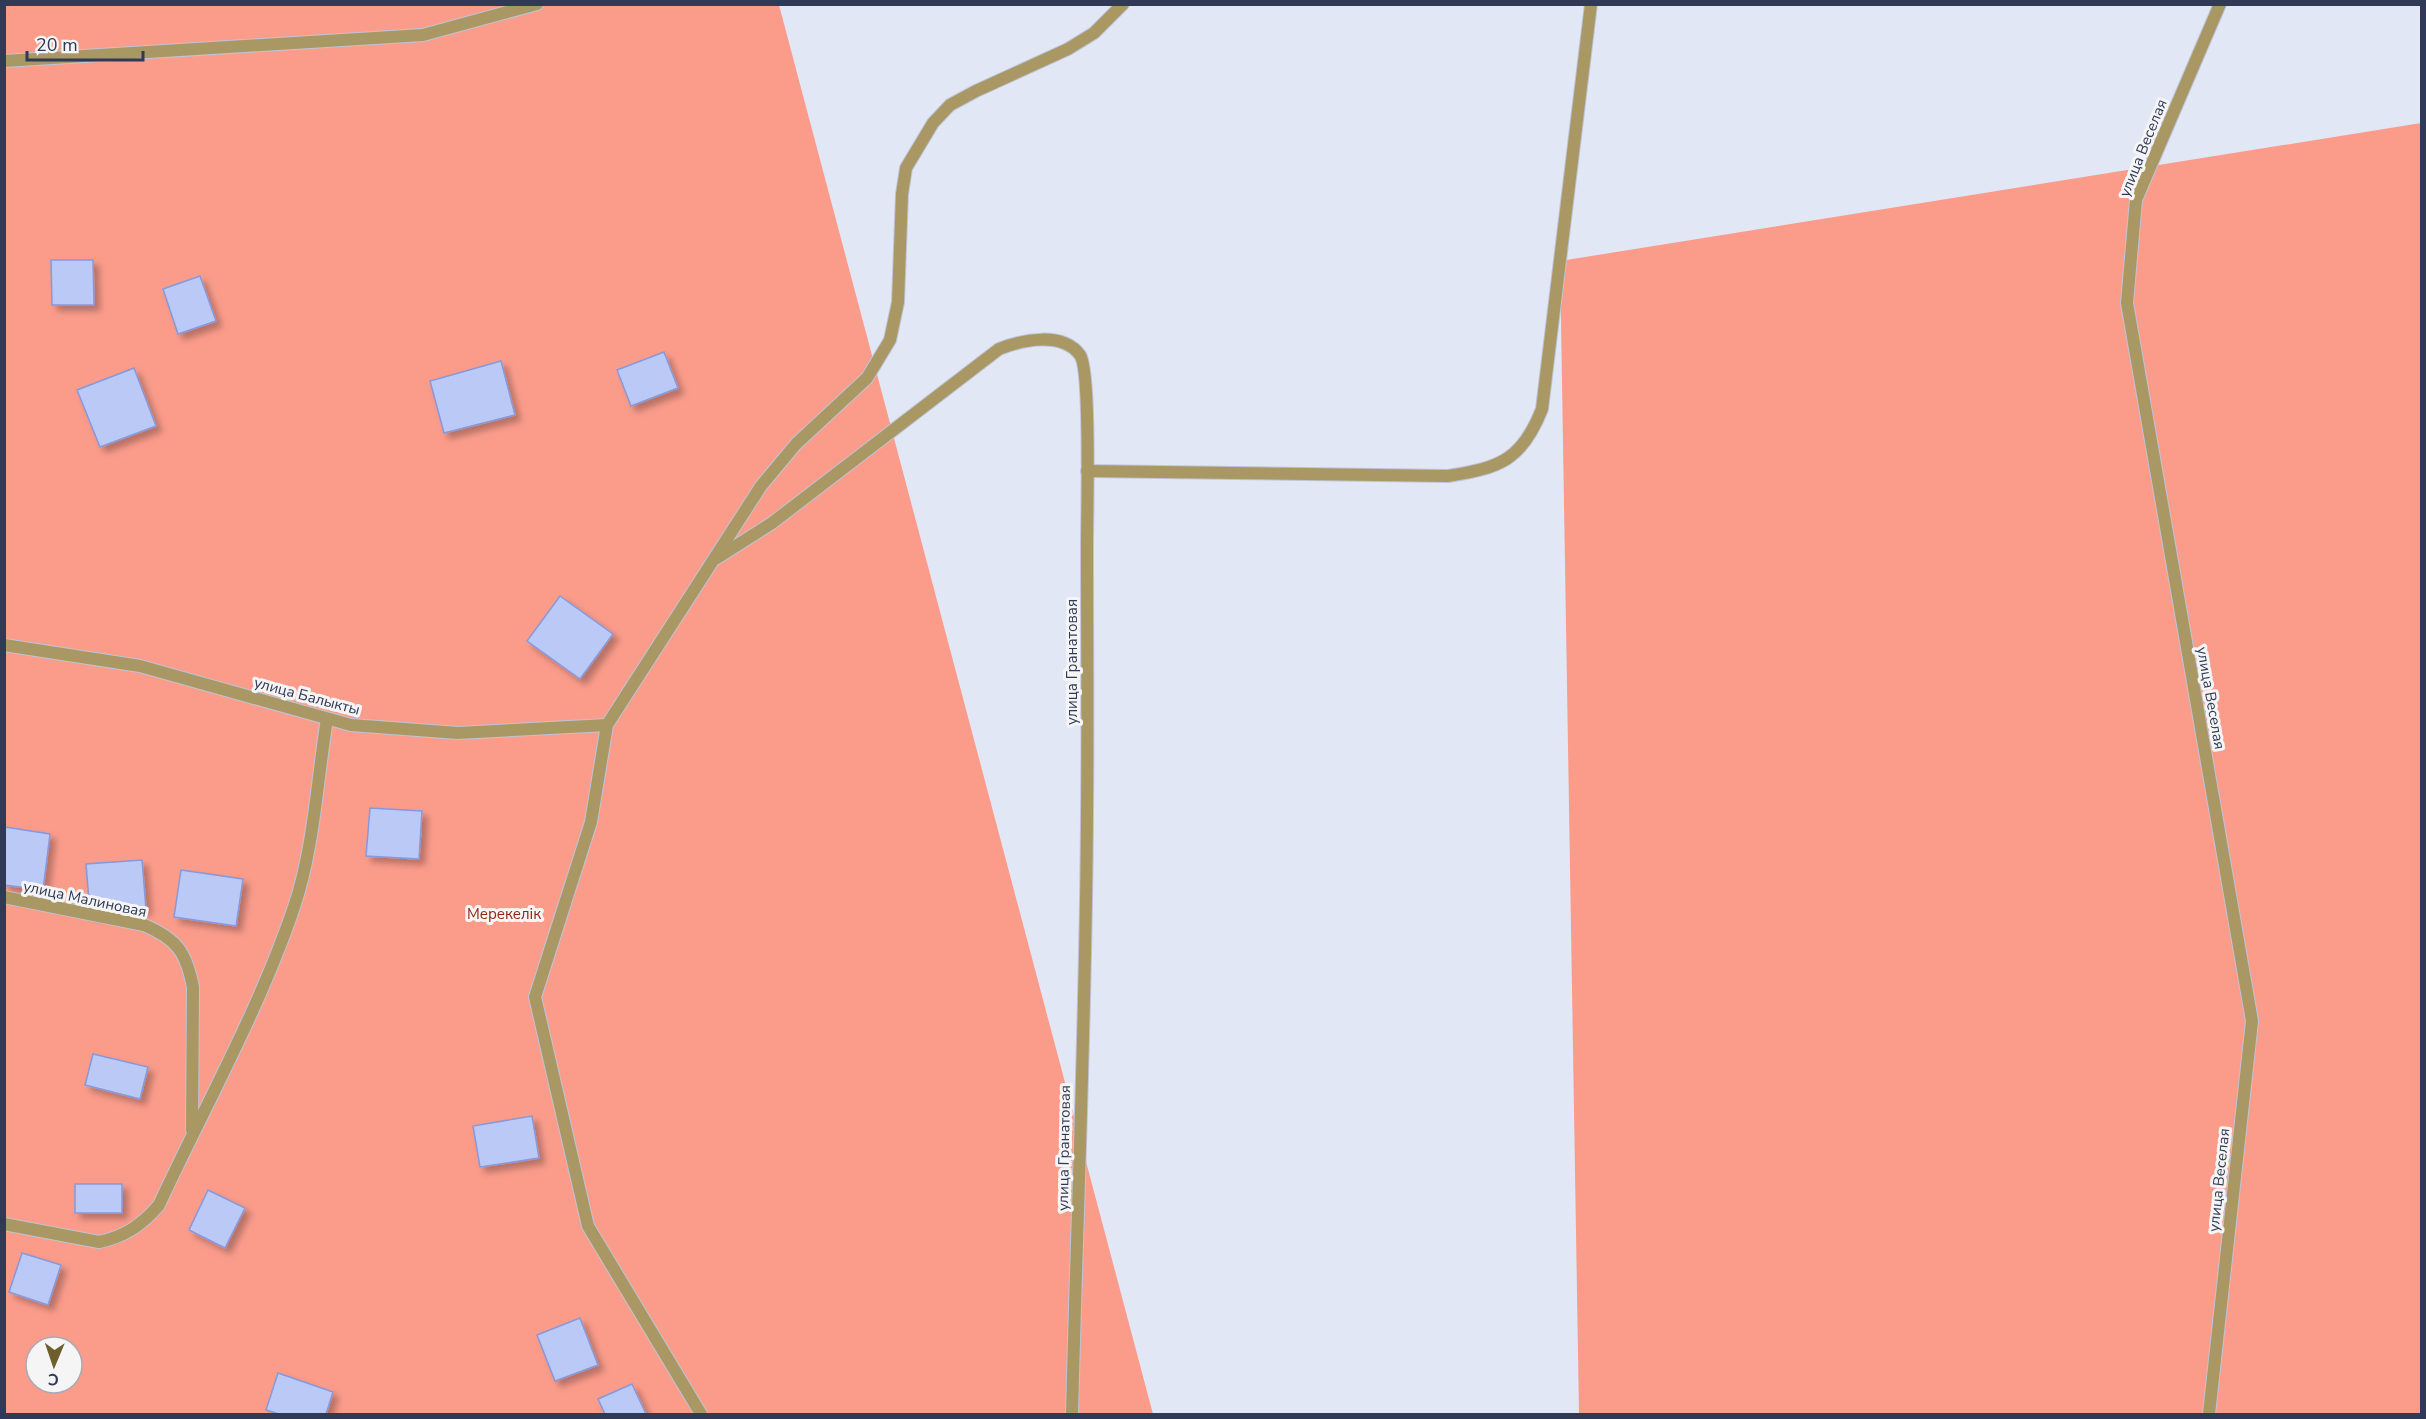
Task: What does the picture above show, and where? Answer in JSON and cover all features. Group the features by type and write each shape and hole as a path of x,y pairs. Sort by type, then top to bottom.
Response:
{"street":[{"path":"4,61 423,35 537,4"},
{"path":"701,1414 588,1226 535,997 591,822 607,725 711,562 777,465 867,378 890,340 898,302 902,194 906,168 933,123 959,100 1077,44 1094,33 1123,4"},
{"path":"1087,471 1448,476 1479,471 1503,462 1523,447 1534,430 1542,409 1591,4"},
{"name":"улица Веселая","path":"2210,1414 2252,1021 2127,303 2136,200 2220,4"},
{"name":"улица Гранатовая","path":"711,562 772,523 999,349 1016,343 1045,339 1071,347 1080,355 1085,377 1087,471 1088,818 1072,1414"},
{"name":"улица Балыкты","path":"4,645 140,666 351,725 458,733 607,725"},
{"path":"4,1224 76,1240 99,1242 114,1239 146,1220 159,1205 273,963 295,904 308,843 327,719"},
{"name":"улица Малиновая","path":"4,897 144,925 166,934 180,948 189,965 193,987 192,1134"}],"green space":[{"name":"Мерекелік","path":"5,5 779,5 1153,1414 5,1414"},
{"path":"2421,123 2421,1414 1579,1414 1560,261"}],"building":[{"path":"51,260 93,260 94,305 52,305"},
{"path":"200,276 216,321 178,334 163,289"},
{"path":"664,352 678,388 631,406 617,370"},
{"path":"501,361 515,415 444,433 430,381"},
{"path":"134,368 156,426 100,447 77,390"},
{"path":"560,596 613,634 580,679 527,641"},
{"path":"370,808 422,811 419,859 366,856"},
{"path":"5,827 50,834 43,890 4,885"},
{"path":"142,860 146,909 90,913 86,864"},
{"path":"181,870 243,879 236,926 174,917"},
{"path":"93,1054 148,1067 140,1099 85,1085"},
{"path":"532,1116 539,1158 480,1167 473,1126"},
{"path":"75,1184 122,1184 122,1213 75,1213"},
{"path":"208,1190 245,1208 225,1248 189,1230"},
{"path":"22,1253 61,1265 48,1305 9,1292"},
{"path":"580,1318 598,1365 555,1381 537,1335"},
{"path":"278,1373 333,1392 326,1414 279,1414 266,1410"},
{"path":"632,1384 646,1414 605,1414 598,1399"}]}
